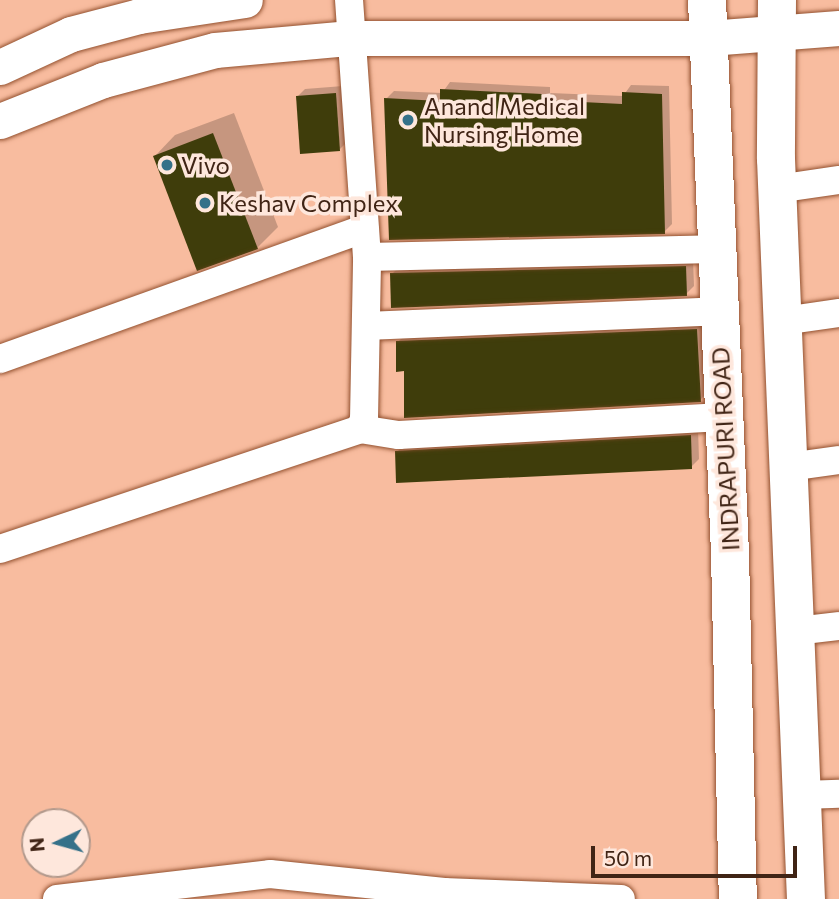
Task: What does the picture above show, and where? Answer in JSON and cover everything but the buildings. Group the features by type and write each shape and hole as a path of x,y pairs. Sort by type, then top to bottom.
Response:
{"main road":[{"name":"INDRAPURI ROAD","path":"707,0 738,899"},
{"path":"777,17 777,189 796,631 821,795 806,899"}],"street":[{"path":"0,67 71,34 138,8 245,0"},
{"path":"349,0 367,257 364,419 360,429"},
{"path":"0,121 167,59 215,50 350,38 709,38 777,17 839,29"},
{"path":"777,189 839,180"},
{"path":"0,359 364,229"},
{"path":"367,257 714,249"},
{"path":"366,326 718,311"},
{"path":"783,321 839,313"},
{"path":"0,549 360,429 399,435 723,417"},
{"path":"789,467 839,460"},
{"path":"796,631 839,626"},
{"path":"57,899 270,874 363,890 621,899"}],"place":[{"name":"Anand Medical Nursing Home","path":"408,120"},
{"name":"Vivo","path":"167,165"},
{"name":"Keshav Complex","path":"205,203"}]}
